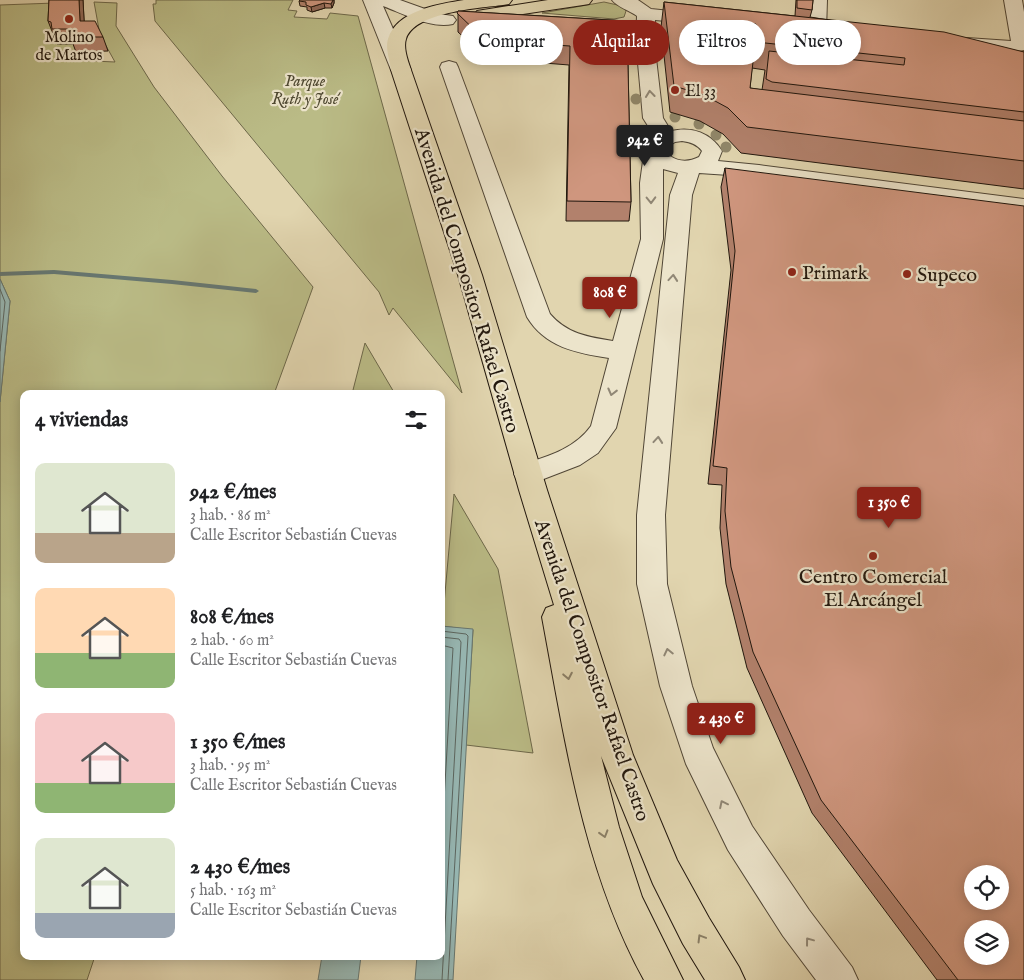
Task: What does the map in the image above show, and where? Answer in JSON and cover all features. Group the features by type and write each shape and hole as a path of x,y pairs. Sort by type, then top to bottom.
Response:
{"main road":[{"path":"414,9 445,9 503,0"},
{"path":"402,70 405,54 412,39 429,26 447,20 583,0"},
{"name":"Avenida del Compositor Rafael Castro","path":"414,9 408,24 399,35 397,50 402,70 470,275 531,482 617,755 665,872 696,931 726,980"},
{"name":"Avenida del Compositor Rafael Castro","path":"531,482 583,748 602,827 624,900 644,946 664,980"}],"street":[{"path":"372,0 402,70"},
{"path":"383,0 447,20"},
{"path":"621,0 632,4 643,12 713,20"},
{"path":"818,0 823,20"},
{"path":"1013,0 1022,47 949,46 1015,65"},
{"path":"643,12 644,42 653,118 662,145 660,157 672,165 700,162 1024,206"},
{"path":"488,14 558,20"},
{"path":"449,67 539,317 557,337 568,342 623,351"},
{"path":"531,482 589,448 598,438 603,428 652,239 651,183 654,161 662,145 682,135 705,142 700,162 681,195 650,515 652,584 676,686 698,753 740,838 796,923 839,980"}],"green space":[{"name":"Parque Ruth y José","path":"156,0 293,0 288,10 297,11 294,17 327,19 330,13 358,16 462,393 393,308 389,315 379,292 155,21 153,4 156,4"},
{"path":"94,2 117,3 116,26 154,87 222,176 313,287 275,390 20,390 20,960 94,960 87,980 0,980 0,402 10,301 0,279 0,5 55,3 79,44 71,60 115,62 100,35"},
{"path":"604,2 622,6 626,11 624,17 614,19 542,13"},
{"path":"365,343 393,390 353,390"},
{"path":"454,494 498,569 533,753 466,745 473,630 445,626 445,593"}],"water":[{"path":"0,279 10,301 0,402"},
{"path":"445,626 473,629 453,980 415,980 417,960 445,960"},
{"path":"321,960 360,960 358,980 318,980"}],"building":[{"path":"49,0 79,0 80,21 95,21 103,37 71,37 74,29 52,29 51,22 48,21"},
{"path":"300,0 333,0 331,4 324,3 311,7 306,5 306,2"},
{"path":"797,0 813,0 812,10 797,8"},
{"path":"664,2 832,20 775,20 775,44 765,43 765,20 679,20 679,65 753,65 750,88 1024,121 1024,161 747,127 728,108 704,95 674,86 669,44 669,20 666,20"},
{"path":"458,11 610,20 573,20 573,65 628,65 631,202 567,201 570,46 563,46 563,20 464,20 457,13"},
{"path":"861,23 944,32 1024,52 1024,112 772,82 766,79 769,51 775,52 775,65 861,65 861,61 904,65 905,58 861,53"},
{"name":"Centro Comercial El Arcángel","path":"725,168 1024,206 1024,980 958,980 821,800 753,652 731,567 725,511 727,468 713,466 735,251"}],"waterway":[{"path":"0,274 54,272 256,291"}],"place":[{"name":"Molino de Martos","path":"69,19"},
{"name":"El 33","path":"675,90"},
{"name":"Primark","path":"792,272"},
{"name":"Supeco","path":"907,274"},
{"name":"Centro Comercial El Arcángel","path":"873,556"}]}
